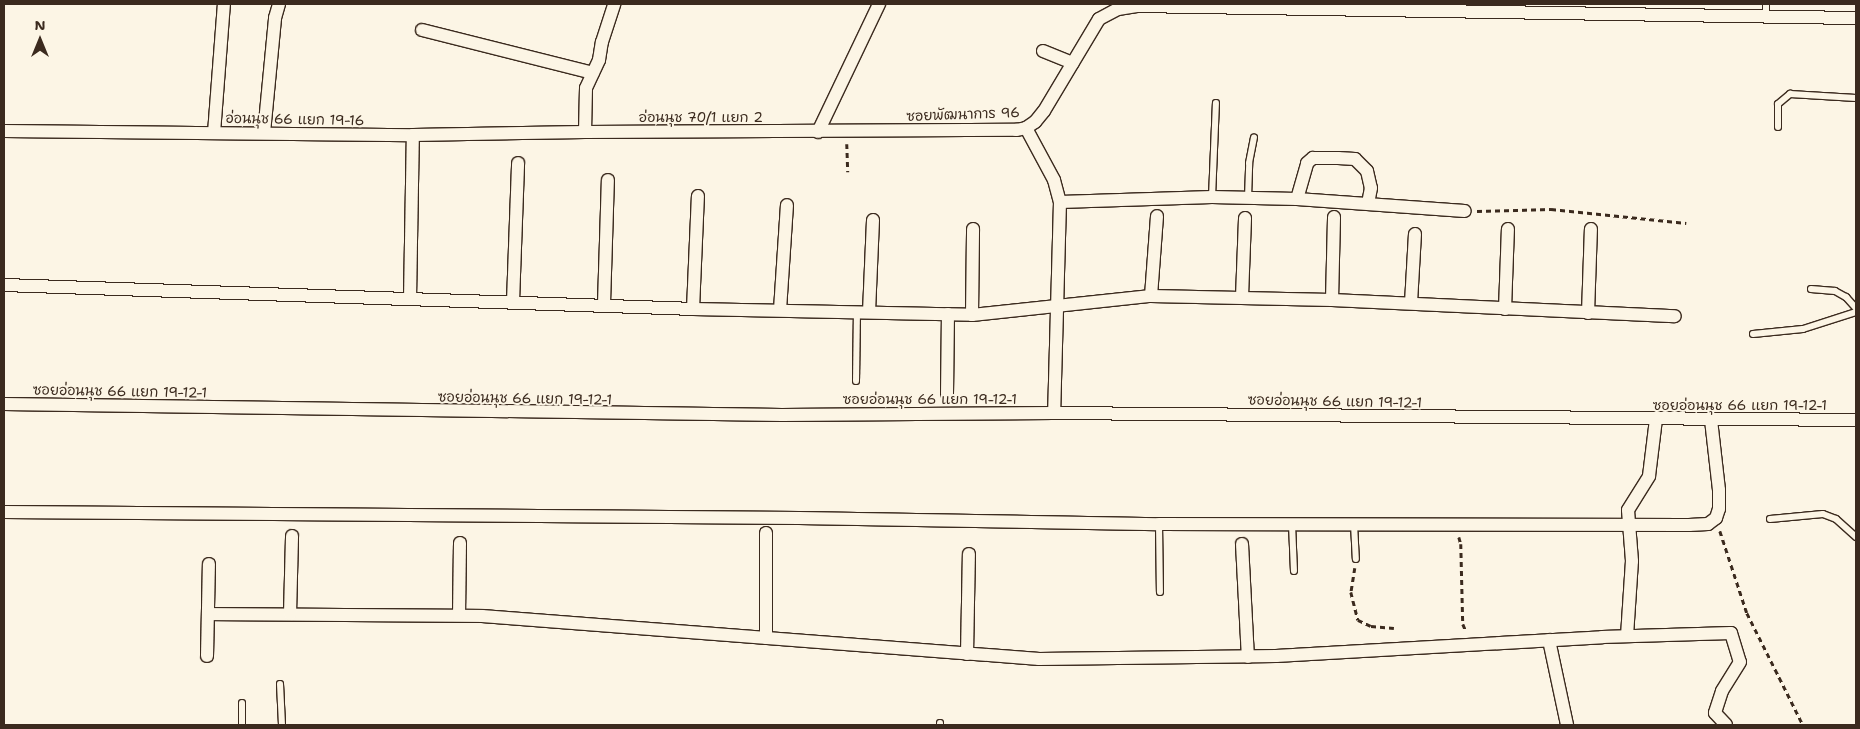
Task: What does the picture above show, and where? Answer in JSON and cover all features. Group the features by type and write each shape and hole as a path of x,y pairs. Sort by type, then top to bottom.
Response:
{"street":[{"path":"214,133 224,4"},
{"path":"264,133 279,4"},
{"path":"585,132 586,88 599,60 602,42 614,4"},
{"path":"818,132 879,4"},
{"name":"ซอยพัฒนาการ 96","path":"818,132 1026,128 1035,122 1044,111 1099,19 1118,9 1137,6 1766,10 1856,18"},
{"path":"422,30 593,72"},
{"path":"1043,51 1073,63"},
{"path":"1026,128 1054,180 1060,202 1059,304 1054,413"},
{"name":"อ่อนนุช 66 แยก 19-16","path":"4,131 412,135 585,132"},
{"name":"อ่อนนุช 70/1 แยก 2","path":"585,132 818,132"},
{"path":"410,299 412,135"},
{"path":"1297,199 1307,163 1314,158 1355,159 1367,171 1371,188 1368,204"},
{"path":"513,302 518,163"},
{"path":"604,304 608,180"},
{"path":"693,309 698,196"},
{"path":"1060,202 1212,197 1248,200 1297,199 1465,211"},
{"path":"780,310 787,205"},
{"path":"1151,296 1157,216"},
{"path":"1332,300 1334,217"},
{"path":"1242,297 1245,218"},
{"path":"863,312 873,220"},
{"path":"972,314 973,229"},
{"path":"1505,309 1508,229"},
{"path":"1588,313 1591,229"},
{"path":"1411,303 1415,234"},
{"path":"4,285 604,304 693,309 948,314 972,314 1151,296 1411,303 1675,316"},
{"path":"947,394 948,314"},
{"name":"ซอยอ่อนนุช 66 แยก 19-12-1","path":"4,404 763,415 1054,413 1856,420"},
{"path":"1628,636 1632,561 1628,510 1649,476 1656,419"},
{"path":"4,512 799,518 1159,524 1708,524 1716,518 1719,509 1720,419"},
{"path":"766,533 766,638"},
{"path":"290,614 292,536"},
{"path":"459,615 460,543"},
{"path":"1242,544 1248,657"},
{"path":"967,654 969,554"},
{"path":"207,656 209,564"},
{"path":"208,614 459,615 1039,659 1248,657 1628,636 1731,633 1740,662 1722,691 1716,713 1726,725"},
{"path":"1549,640 1567,725"}],"lane":[{"path":"1778,127 1778,104 1790,94 1856,98"},
{"path":"1212,197 1216,103"},
{"path":"1248,200 1249,163 1254,138"},
{"path":"1811,289 1836,291 1846,297 1856,308"},
{"path":"856,381 863,312"},
{"path":"1754,334 1803,329 1856,312"},
{"path":"1770,519 1823,514 1836,519 1856,537"},
{"path":"1159,524 1160,592"},
{"path":"1292,524 1294,571"},
{"path":"1354,524 1356,559"},
{"path":"280,684 282,725"},
{"path":"242,703 242,725"}],"path":[{"path":"846,132 848,172"},
{"path":"1465,211 1550,209 1686,223"},
{"path":"1716,518 1747,613 1803,725"},
{"path":"1454,524 1461,544 1464,624 1468,633"},
{"path":"1356,559 1351,592 1358,620 1371,626 1394,628"}]}
